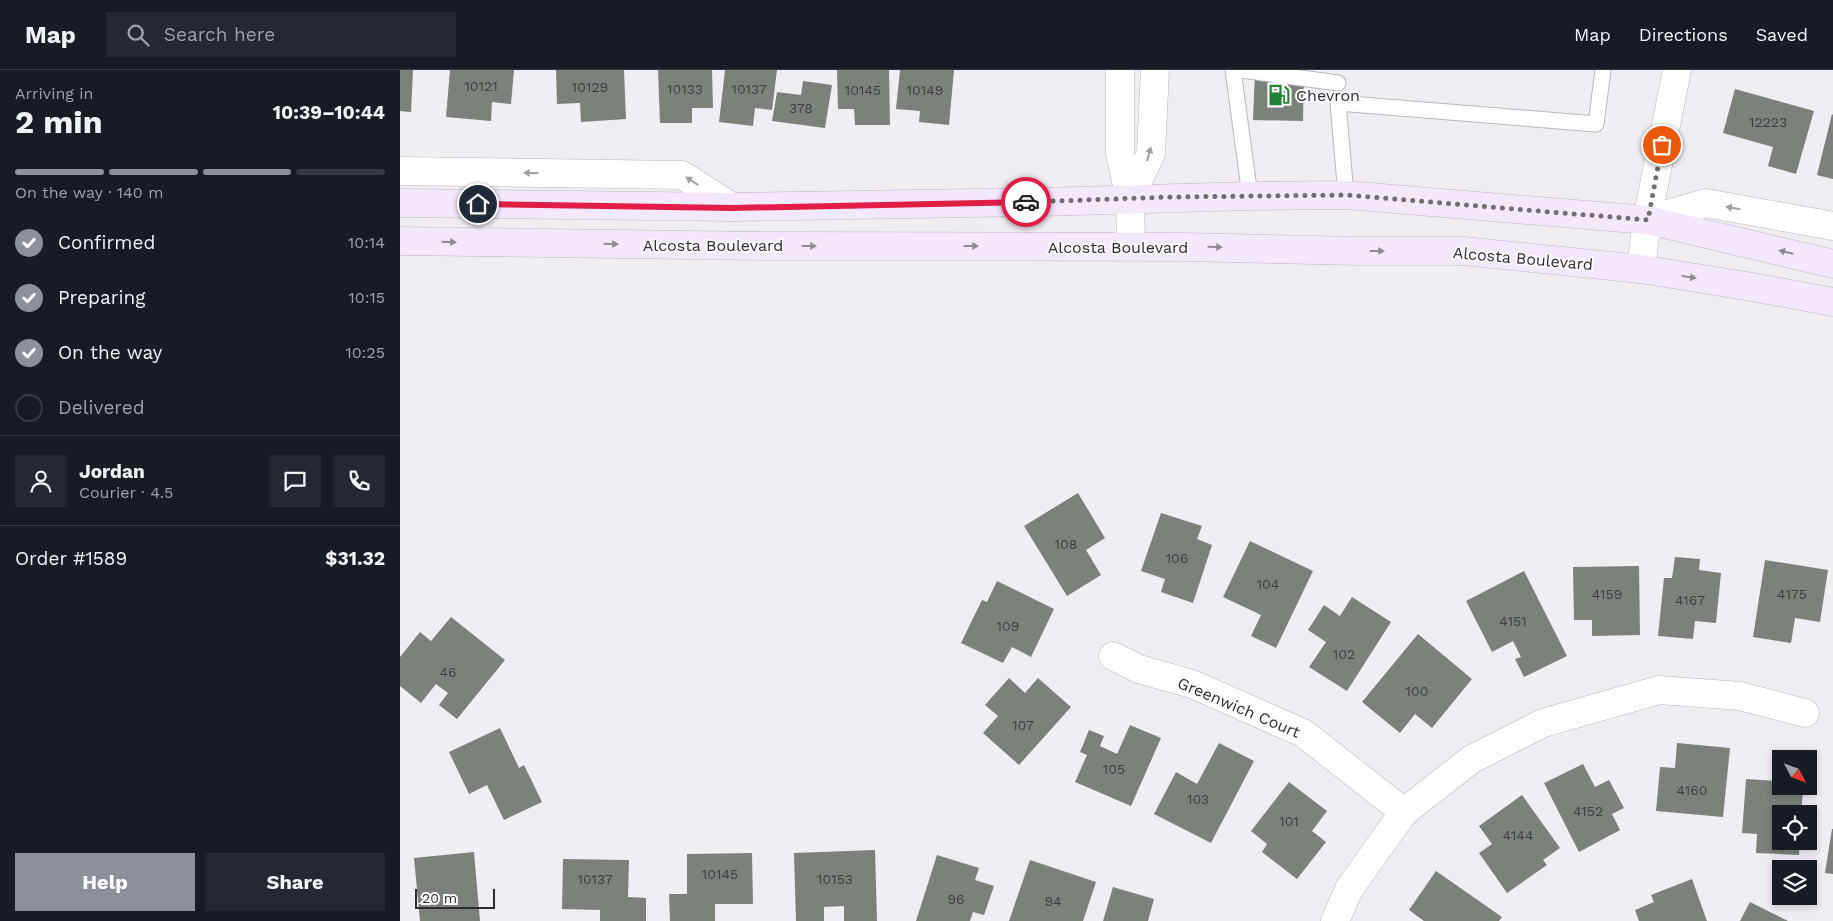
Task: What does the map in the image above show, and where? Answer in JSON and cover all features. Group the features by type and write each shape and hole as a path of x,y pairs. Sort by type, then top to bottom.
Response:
{"main road":[{"path":"400,203 732,208 1130,198 1346,195 1648,220 1833,264"},
{"name":"Alcosta Boulevard","path":"400,242 755,246 1131,246 1463,251 1641,270 1752,286 1833,302"}],"street":[{"path":"1120,70 1120,154 1130,198 1131,246"},
{"path":"1130,198 1151,153 1155,70"},
{"path":"1641,270 1648,220 1676,70"},
{"path":"400,171 682,175 732,208"},
{"path":"1648,220 1706,203 1833,226"},
{"name":"Greenwich Court","path":"1112,656 1139,669 1192,684 1303,733 1404,812"},
{"path":"1335,921 1349,890 1404,812 1472,759 1543,724 1659,690 1740,696 1805,713"}],"lane":[{"path":"1233,70 1250,196"},
{"path":"1241,70 1338,83"},
{"path":"1346,195 1338,103 1596,124 1603,70"}],"building":[{"path":"400,70 413,70 411,112 400,111"},
{"path":"450,70 514,70 511,104 492,102 491,121 446,117"},
{"path":"556,70 624,70 626,119 581,122 580,103 557,104"},
{"path":"658,70 712,70 713,108 692,108 692,123 660,123"},
{"path":"725,70 777,70 772,110 755,108 753,126 719,122"},
{"path":"837,70 889,70 890,125 855,125 854,109 838,109"},
{"path":"900,70 954,70 949,125 919,122 920,111 896,109"},
{"name":"Chevron","path":"1255,70 1304,70 1303,121 1253,120"},
{"path":"803,81 832,85 825,128 772,121 777,92 801,95"},
{"path":"1735,89 1814,111 1796,174 1768,166 1773,147 1723,133"},
{"path":"1833,115 1833,179 1817,175"},
{"path":"1078,493 1105,538 1086,550 1101,575 1067,596 1024,526"},
{"path":"1161,513 1202,526 1197,539 1212,545 1193,603 1161,592 1165,579 1141,571"},
{"path":"1250,541 1313,571 1276,648 1251,636 1261,615 1223,597"},
{"path":"1675,557 1700,559 1699,570 1721,573 1716,623 1695,621 1693,639 1658,636 1664,578 1672,578"},
{"path":"1765,560 1828,570 1820,622 1795,618 1791,643 1753,637"},
{"path":"1639,566 1640,635 1592,636 1592,620 1574,620 1573,567"},
{"path":"1524,571 1567,656 1524,677 1515,659 1521,657 1513,641 1492,652 1466,601"},
{"path":"997,581 1054,609 1031,657 1012,647 1003,663 961,643 982,600 987,602"},
{"path":"1352,597 1391,622 1347,691 1309,667 1326,642 1308,630 1324,605 1340,616"},
{"path":"451,617 505,660 457,719 439,705 448,693 436,684 421,703 400,686 400,657 420,632 431,641"},
{"path":"1418,634 1472,679 1432,728 1415,714 1400,733 1362,702"},
{"path":"1009,678 1025,693 1038,678 1071,707 1019,765 983,733 998,716 985,705"},
{"path":"1130,725 1161,738 1131,806 1075,782 1087,755 1080,752 1089,730 1104,736 1100,746 1117,754"},
{"path":"500,728 519,768 524,765 542,802 504,820 487,785 469,794 449,752"},
{"path":"1219,743 1254,761 1211,843 1154,814 1176,772 1197,784"},
{"path":"1677,743 1730,748 1723,817 1656,811 1660,767 1675,768"},
{"path":"1583,764 1595,787 1609,780 1624,808 1612,814 1620,830 1579,852 1544,783"},
{"path":"1746,779 1772,781 1772,795 1803,795 1802,805 1772,805 1772,850 1799,850 1799,855 1756,853 1757,834 1742,833"},
{"path":"1289,782 1327,811 1312,831 1326,842 1297,879 1262,852 1267,844 1251,831"},
{"path":"1522,795 1560,848 1543,860 1547,865 1507,893 1479,853 1492,844 1479,826"},
{"path":"1833,829 1833,874 1825,873"},
{"path":"875,850 877,921 844,921 844,906 824,907 824,921 796,921 794,853"},
{"path":"474,852 480,921 420,921 414,858"},
{"path":"752,853 753,904 715,904 715,921 670,921 669,894 687,894 687,854"},
{"path":"937,855 979,868 975,880 994,886 984,915 973,912 970,921 916,921"},
{"path":"563,859 629,860 628,897 646,898 646,921 600,921 600,910 562,909"},
{"path":"1030,860 1096,882 1083,921 1009,921"},
{"path":"1436,871 1502,917 1499,921 1424,921 1409,910"},
{"path":"1692,879 1707,921 1639,921 1635,910 1654,902 1651,895"},
{"path":"1113,887 1154,899 1148,921 1103,921"},
{"path":"1750,902 1788,921 1740,921"}],"way so far":[{"path":"1026,202 1170,197 1346,195 1648,220 1662,145"}],"place":[{"name":"Chevron","path":"1279,95"}],"route":[{"path":"478,204 732,208 1026,202"}]}
